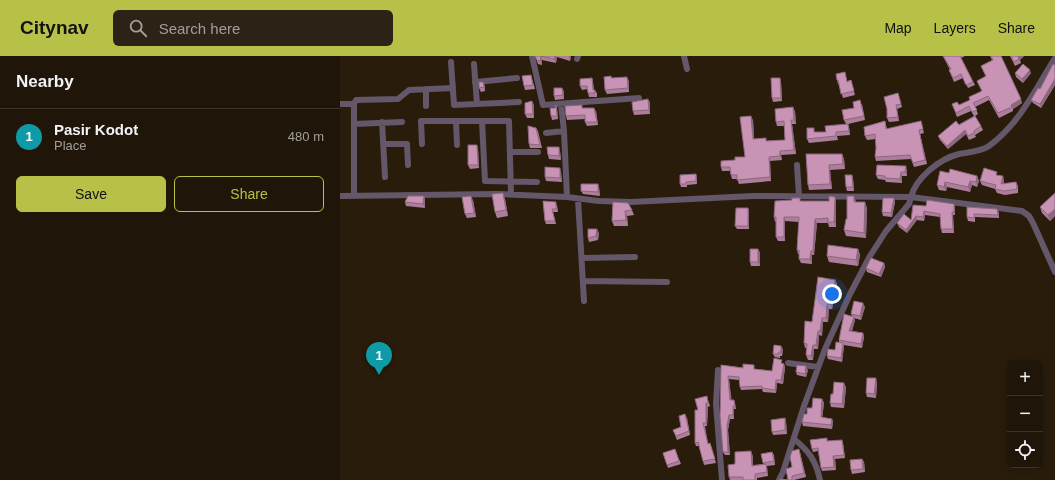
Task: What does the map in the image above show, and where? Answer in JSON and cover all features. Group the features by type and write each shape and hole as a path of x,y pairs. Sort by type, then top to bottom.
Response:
{"street":[{"path":"532,56 543,105 640,98"},
{"path":"684,56 687,69"},
{"path":"779,480 818,367 847,301 870,256 886,231 909,204 913,189 918,181 933,169 958,154 980,150 988,146 1014,124 1055,58"},
{"path":"451,62 454,105 519,102"},
{"path":"474,64 477,104"},
{"path":"475,82 517,78"},
{"path":"354,195 354,104 359,99 398,99 406,91 453,88"},
{"path":"426,89 426,106"},
{"path":"340,104 354,104"},
{"path":"561,104 564,131 567,197"},
{"path":"422,144 421,121 508,121 511,194"},
{"path":"456,121 457,146"},
{"path":"482,121 485,180 537,182"},
{"path":"382,122 385,177"},
{"path":"354,124 402,122"},
{"path":"546,133 564,131"},
{"path":"383,144 407,144 408,165"},
{"path":"510,152 538,152"},
{"path":"797,165 799,196"},
{"path":"340,196 511,194 631,202 753,196 910,197 1022,211 1029,216 1033,223 1055,272"},
{"path":"578,199 584,301"},
{"path":"582,258 635,256"},
{"path":"583,281 667,282"},
{"path":"788,363 818,367"},
{"path":"718,370 716,404 722,480"},
{"path":"794,439 806,449 814,460 820,480"}],"building":[{"path":"535,56 541,56 540,61 537,60"},
{"path":"541,56 555,56 554,59"},
{"path":"943,56 960,56 973,82 966,85 961,74 953,78 949,70 951,69"},
{"path":"991,56 1001,56 1021,99 1011,105 1012,107 998,113 988,96 973,103 977,110 972,112 969,106 956,113 952,104 957,102 959,105 970,100 969,97 982,91 977,81 986,76 981,66 993,60"},
{"path":"1011,56 1018,56 1019,59 1014,62"},
{"path":"1023,64 1030,70 1022,79 1015,73"},
{"path":"1053,64 1055,65 1055,79 1040,104 1031,100 1038,88 1040,89"},
{"path":"845,72 847,82 851,80 854,91 841,94 836,74"},
{"path":"531,75 533,85 524,86 522,76"},
{"path":"611,76 611,78 627,77 628,88 605,90 604,77"},
{"path":"592,78 593,90 595,90 595,93 588,93 587,86 580,86 580,79"},
{"path":"771,78 780,78 781,98 772,98"},
{"path":"479,82 483,82 484,87 479,88"},
{"path":"554,88 562,88 563,95 554,96"},
{"path":"898,93 901,104 896,105 898,117 887,118 887,109 884,97"},
{"path":"648,99 649,110 633,111 632,102"},
{"path":"860,100 864,116 844,120 842,110 854,108 853,102"},
{"path":"532,101 533,114 525,114 525,103"},
{"path":"556,105 557,116 551,116 550,108 555,108"},
{"path":"582,105 582,108 594,108 597,122 585,122 585,115 566,116 565,106"},
{"path":"793,107 794,120 791,120 794,150 780,151 780,156 769,157 770,177 737,180 737,175 731,175 730,167 721,167 721,161 735,160 735,157 745,157 740,117 751,116 753,139 766,138 766,141 785,140 784,121 776,122 775,109"},
{"path":"975,116 981,126 974,131 974,133 968,136 965,130 947,146 938,136 956,121 959,125"},
{"path":"885,121 886,129 921,121 923,129 919,130 925,160 913,163 910,155 875,157 875,134 865,136 864,127"},
{"path":"848,124 849,131 836,132 836,136 807,139 807,128 814,128 814,132 826,132 825,126"},
{"path":"528,126 536,128 540,145 529,144"},
{"path":"468,145 477,145 478,165 468,165"},
{"path":"547,147 559,147 559,156 548,155"},
{"path":"806,154 842,154 843,164 829,165 830,184 808,185"},
{"path":"877,165 906,166 905,172 901,172 900,179 885,178 885,176 876,175"},
{"path":"545,167 560,168 560,178 545,177"},
{"path":"984,168 997,172 996,175 1003,176 1001,184 1016,182 1017,189 1004,191 995,189 996,185 980,181"},
{"path":"950,169 977,176 976,182 970,181 968,187 945,182 944,187 937,185 940,171 949,173"},
{"path":"696,174 696,181 680,184 680,175"},
{"path":"845,175 852,175 853,187 846,187"},
{"path":"581,184 598,184 598,192 581,191"},
{"path":"503,193 506,210 495,212 492,194"},
{"path":"1055,193 1055,209 1048,215 1040,207"},
{"path":"408,196 424,196 423,204 405,202"},
{"path":"471,196 474,213 465,214 462,197"},
{"path":"829,196 835,197 834,222 828,222 828,218 815,219 813,251 811,251 810,259 799,259 799,250 797,250 799,217 784,217 784,237 776,237 776,217 774,217 775,201 800,198 800,201 829,201"},
{"path":"847,196 854,196 854,202 865,202 864,233 844,230 847,219"},
{"path":"883,198 894,198 891,213 882,212"},
{"path":"927,200 954,204 954,212 952,212 953,229 941,229 940,214 924,211 923,217 916,216 906,230 897,223 904,214 911,220 913,205 926,206"},
{"path":"543,201 556,202 556,209 552,209 555,221 545,221"},
{"path":"613,202 628,203 632,210 625,211 626,220 612,221"},
{"path":"967,207 997,209 998,215 974,214 974,218 967,217"},
{"path":"736,208 748,208 748,226 735,226"},
{"path":"588,229 597,229 596,236 588,238"},
{"path":"828,245 858,249 856,260 827,256"},
{"path":"750,249 758,249 758,262 750,262"},
{"path":"871,258 884,263 879,274 866,268"},
{"path":"818,277 835,280 831,305 827,304 826,318 822,318 816,345 813,345 811,356 806,355 807,344 804,343 805,321 812,322"},
{"path":"854,301 863,303 860,316 851,314"},
{"path":"844,314 854,317 849,331 863,333 861,344 839,340"},
{"path":"836,342 843,343 841,358 827,356 828,349 835,350"},
{"path":"774,345 781,346 781,352 778,354 773,354"},
{"path":"774,358 782,360 781,363 784,364 781,380 776,380 775,390 762,388 762,386 740,387 739,377 728,376 730,400 734,400 735,406 733,406 733,415 729,415 727,426 728,452 723,452 720,416 721,365 743,368 743,364 754,365 754,369 772,371"},
{"path":"797,365 806,366 805,374 796,372"},
{"path":"867,378 876,378 874,394 866,393"},
{"path":"834,382 844,383 842,404 830,403 831,394 833,394"},
{"path":"707,396 708,403 706,403 706,423 703,423 708,444 710,443 715,459 703,461 698,442 695,443 695,410 698,410 695,399"},
{"path":"813,398 822,399 821,417 832,419 831,425 802,422 804,414 807,414 807,408 812,408"},
{"path":"685,414 689,431 676,436 673,430 681,427 679,416"},
{"path":"785,418 785,430 772,432 771,420"},
{"path":"827,438 827,441 842,440 844,455 833,456 834,467 821,468 818,448 812,449 810,440"},
{"path":"675,449 679,461 667,465 663,453"},
{"path":"799,449 804,473 792,476 792,480 788,480 786,469 792,467 790,457 792,451"},
{"path":"751,451 752,466 766,464 767,472 755,474 755,480 743,480 743,477 729,477 728,465 735,464 735,452"},
{"path":"772,452 774,461 763,463 761,454"},
{"path":"862,459 863,469 851,470 850,460"}],"place":[{"name":"Pasir Kodot","path":"379,375"}]}
